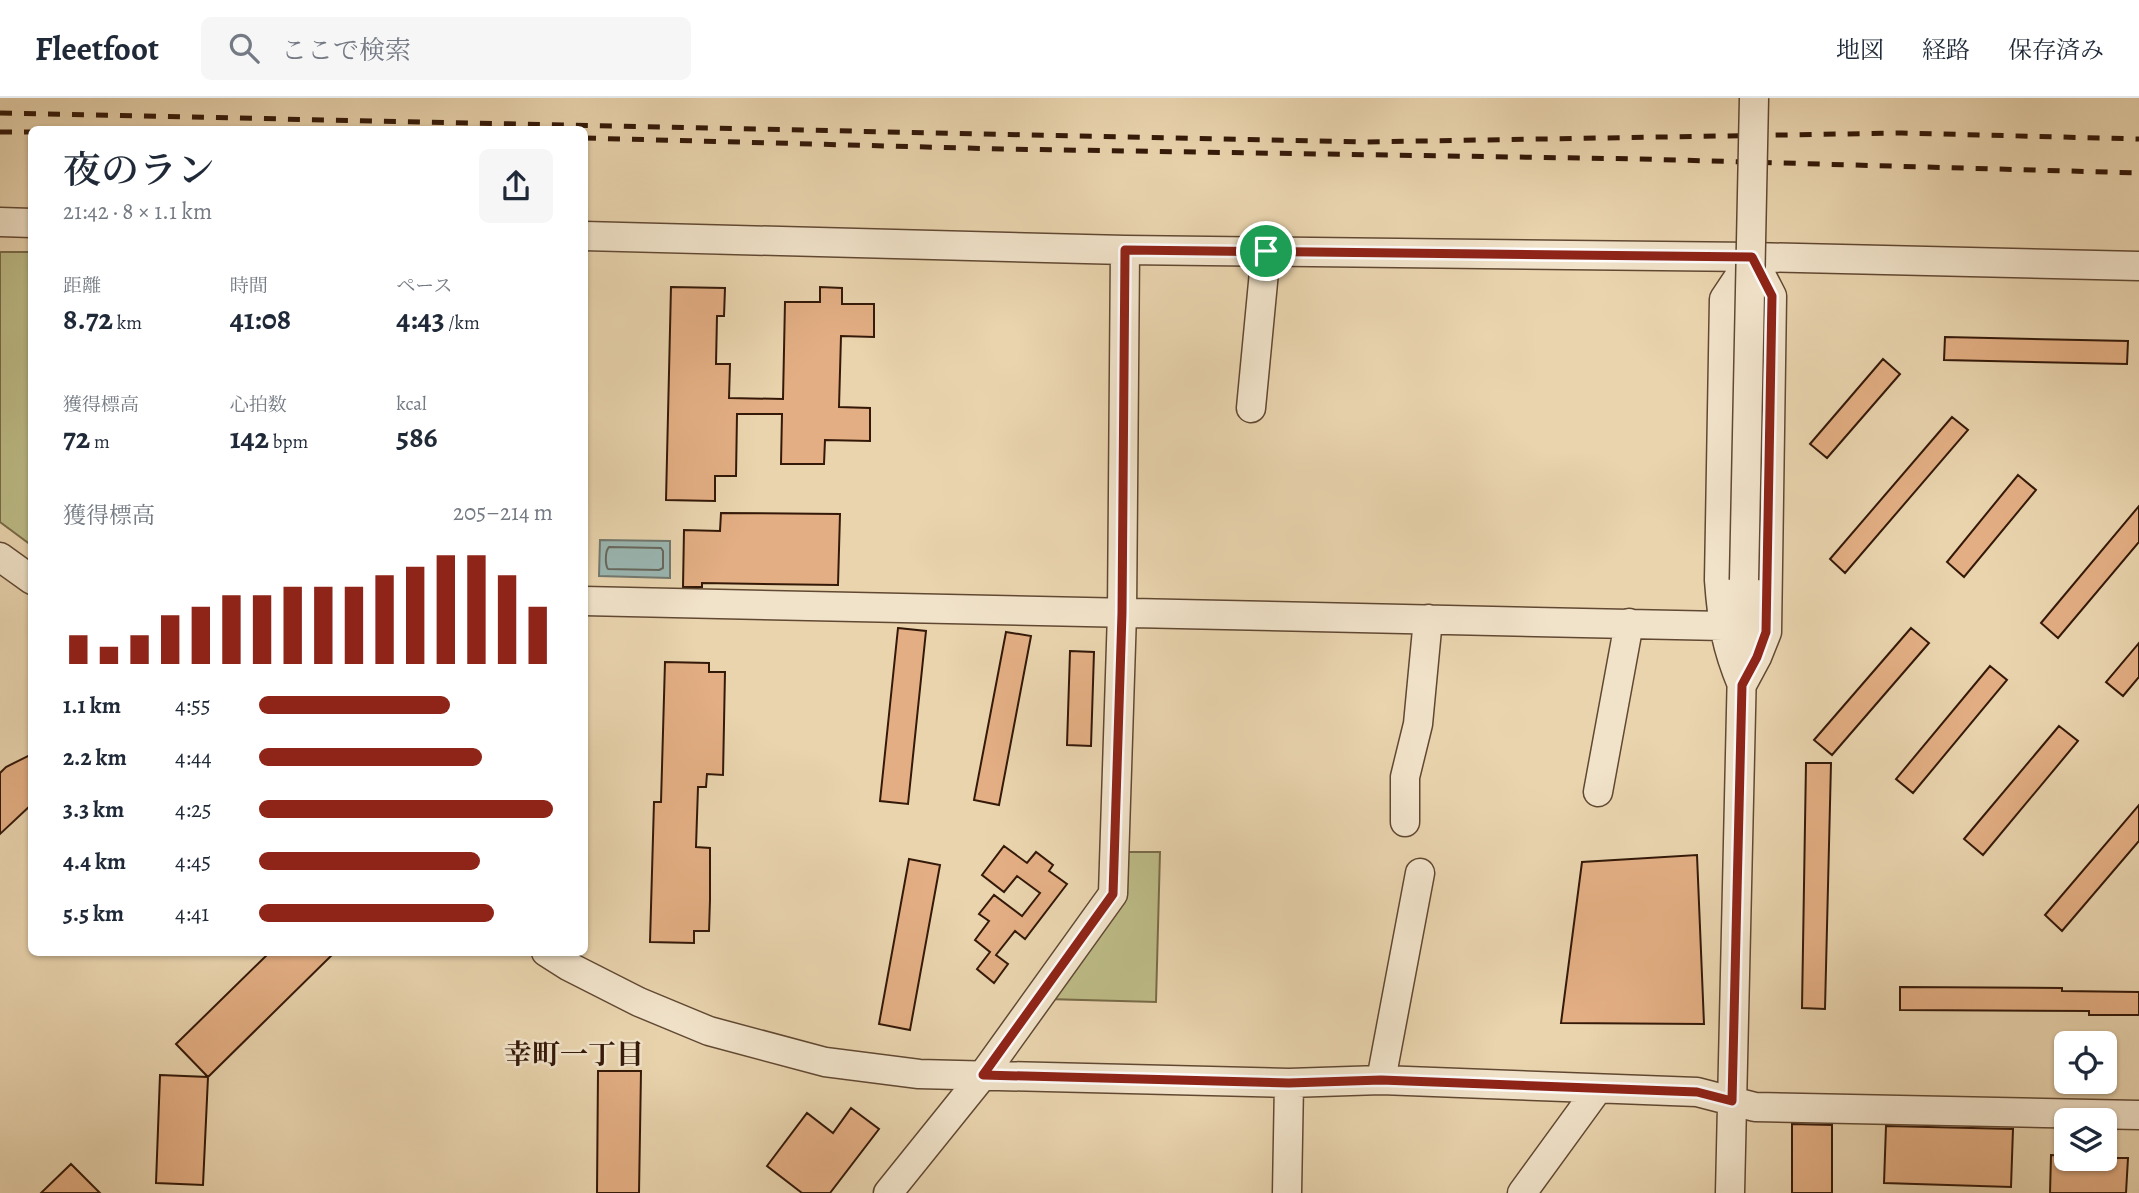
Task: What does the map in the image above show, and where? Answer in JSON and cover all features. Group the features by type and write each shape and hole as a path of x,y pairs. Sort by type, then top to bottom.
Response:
{"street":[{"path":"1730,1193 1754,98"},
{"path":"0,222 28,223"},
{"path":"588,236 1125,250 1752,257 2139,266"},
{"path":"888,1193 983,1075 1113,894 1122,613 1125,250"},
{"path":"1251,408 1266,251"},
{"path":"1742,685 1757,657 1766,632 1767,618 1772,296 1752,257"},
{"path":"1742,685 1730,655 1723,626 1719,580 1724,299 1752,257"},
{"path":"0,558 28,577"},
{"path":"588,601 1723,626"},
{"path":"1405,822 1405,777 1418,724 1428,619"},
{"path":"1598,792 1629,623"},
{"path":"1381,1080 1420,873"},
{"path":"552,956 639,1002 709,1031 825,1062 919,1074 1289,1083 1381,1080 1697,1092 1755,1107 2139,1115"},
{"path":"1287,1193 1289,1083"},
{"path":"1522,1193 1597,1090"}],"shaded area":[{"path":"0,252 28,252 28,543 0,522"},
{"path":"1122,852 1160,852 1156,1002 1047,999"}],"water":[{"path":"600,540 670,541 670,578 599,576"}],"building":[{"path":"671,287 725,288 724,316 717,316 716,364 730,364 729,398 783,399 785,302 820,302 820,287 842,288 842,304 874,304 874,337 841,336 839,407 870,408 870,441 825,440 824,464 781,464 782,414 737,414 736,476 715,476 715,501 666,500"},
{"path":"1945,337 2128,341 2127,364 1944,360"},
{"path":"1883,359 1900,374 1827,458 1810,444"},
{"path":"1952,417 1968,430 1845,573 1830,559"},
{"path":"2018,475 2036,490 1964,577 1947,562"},
{"path":"2139,506 2139,542 2058,638 2041,623"},
{"path":"721,513 840,514 838,585 702,583 702,587 683,587 684,530 720,531"},
{"path":"898,628 926,631 908,804 880,801"},
{"path":"1911,628 1929,643 1832,755 1814,740"},
{"path":"1006,632 1031,636 999,805 974,800"},
{"path":"2139,643 2139,677 2123,696 2106,682"},
{"path":"1070,651 1094,652 1091,746 1067,745"},
{"path":"665,662 709,663 709,672 725,672 723,775 707,774 706,787 698,787 696,847 710,848 710,900 709,931 694,931 694,943 650,942 654,802 661,802"},
{"path":"1990,666 2007,680 1913,793 1896,779"},
{"path":"2059,726 2078,741 1983,855 1964,839"},
{"path":"28,756 28,808 0,834 0,773"},
{"path":"1806,763 1831,763 1825,1009 1802,1008"},
{"path":"2139,805 2139,841 2062,931 2045,915"},
{"path":"1004,846 1027,863 1036,852 1053,865 1049,871 1067,884 1025,939 1015,931 996,955 1008,964 994,983 977,969 990,952 975,940 989,921 979,914 994,895 1022,916 1040,893 1017,876 1004,892 982,875"},
{"path":"1697,855 1704,1024 1561,1023 1582,862"},
{"path":"909,859 940,865 910,1030 879,1024"},
{"path":"266,956 331,956 208,1077 176,1044"},
{"path":"1900,987 2062,988 2062,991 2139,992 2139,1015 2089,1015 2089,1011 1900,1010"},
{"path":"598,1071 641,1071 639,1193 597,1193"},
{"path":"160,1075 208,1077 203,1185 156,1183"},
{"path":"851,1108 879,1129 830,1193 802,1193 767,1166 807,1113 833,1133"},
{"path":"1792,1124 1832,1125 1832,1193 1792,1193"},
{"path":"1886,1126 2013,1129 2011,1187 1884,1183"},
{"path":"2051,1155 2054,1155 2054,1171 2117,1171 2117,1158 2128,1158 2126,1193 2050,1193"},
{"path":"71,1164 100,1193 41,1193"}],"railway":[{"path":"0,113 1363,142 1902,133 2139,139"},
{"path":"0,132 28,132"},
{"path":"588,138 1002,149 1640,159 2139,173"}],"district":[{"name":"幸町一丁目","path":"574,1055"}],"route":[{"path":"1125,250 1266,251 1752,257 1772,296 1766,632 1757,657 1742,685 1732,1101 1697,1092 1381,1080 1289,1083 983,1075 1113,894 1122,613 1125,250"}]}
